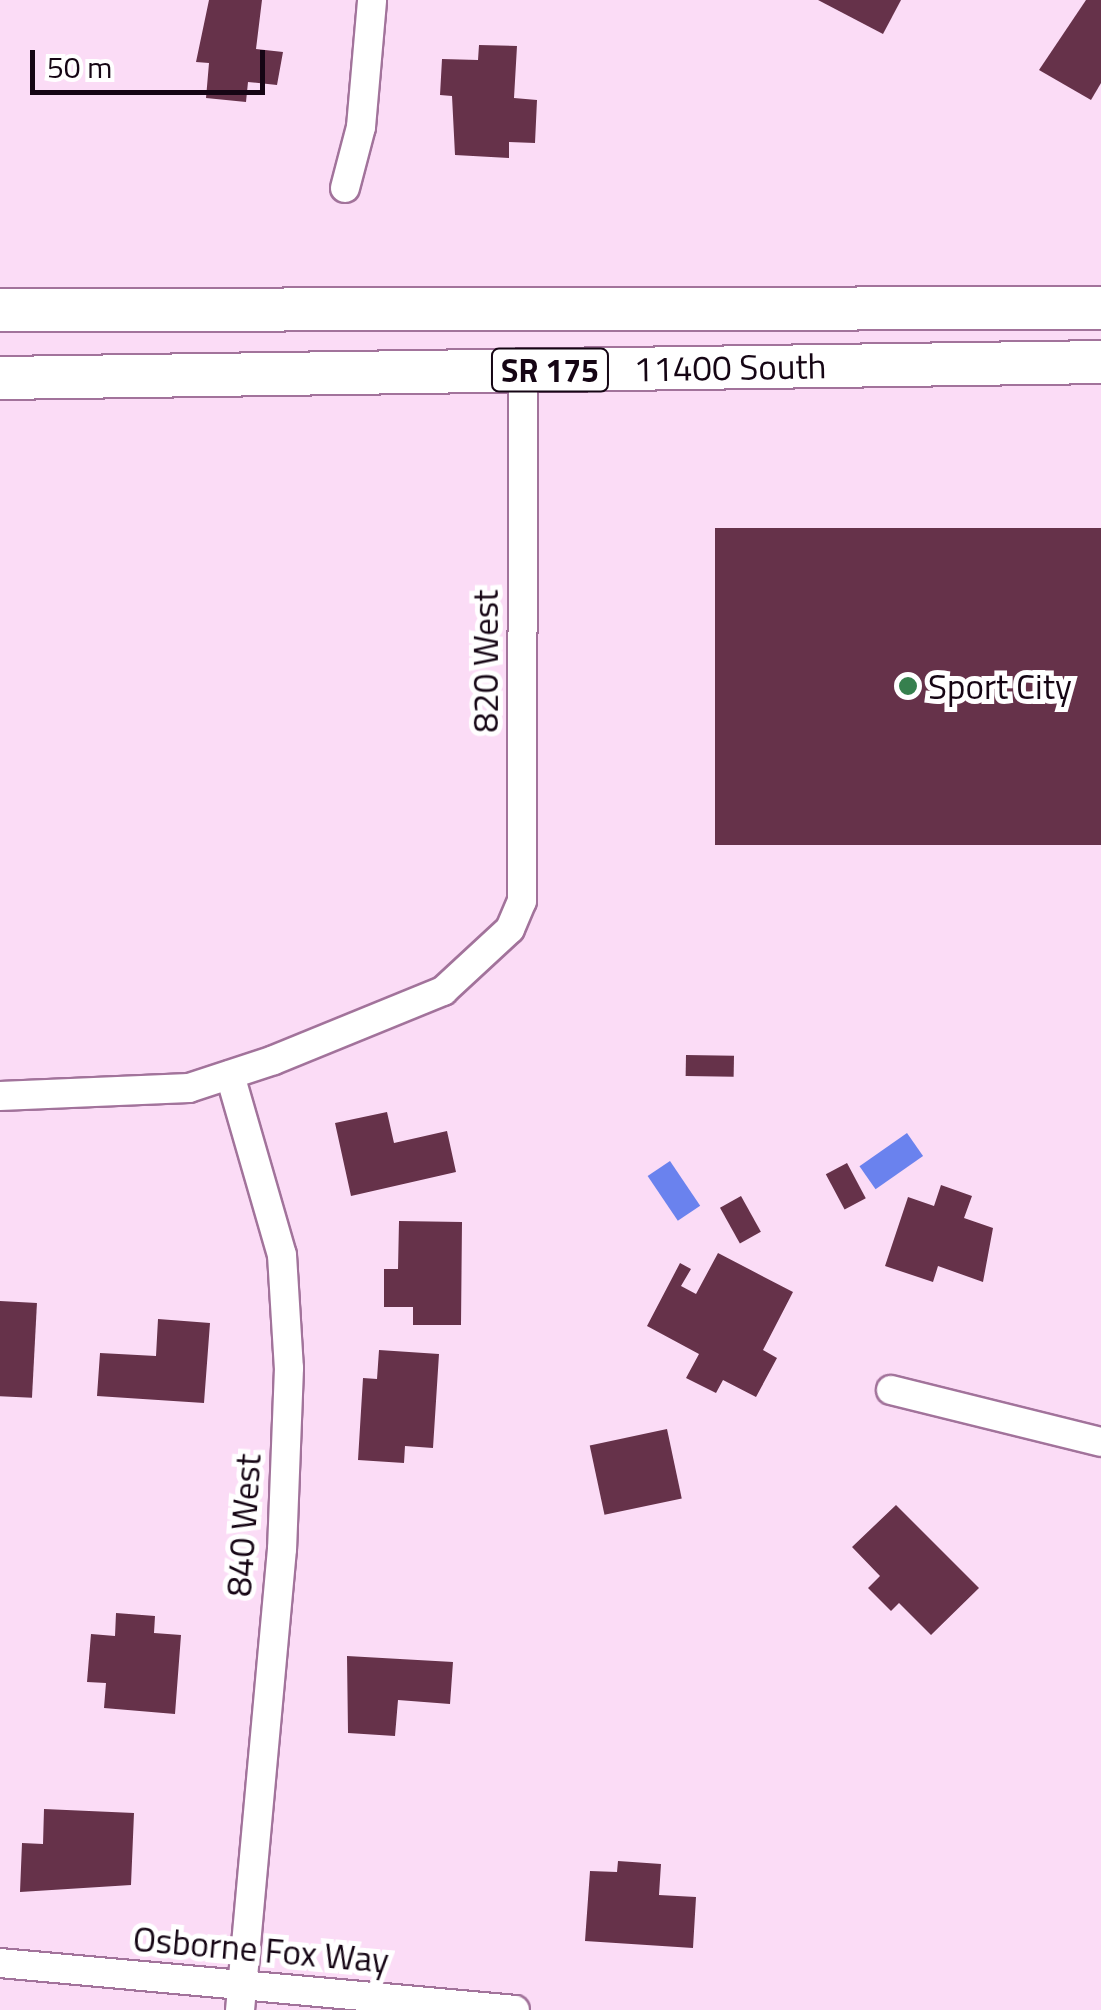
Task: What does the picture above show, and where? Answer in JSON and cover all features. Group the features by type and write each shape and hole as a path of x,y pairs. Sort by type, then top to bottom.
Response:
{"main road":[{"name":"11400 South","path":"0,310 1101,308"},
{"name":"11400 South","path":"0,378 1101,362"}],"street":[{"path":"345,188 361,127 372,0"},
{"name":"820 West","path":"230,1074 391,1016 443,991 497,946 522,901 523,370"},
{"path":"0,1096 188,1088 230,1074"},
{"name":"840 West","path":"230,1074 282,1255 290,1368 282,1549 238,1998"},
{"path":"890,1390 1101,1442"},
{"name":"Osborne Fox Way","path":"0,1963 238,1998 515,2010"}],"water":[{"path":"907,1133 923,1156 876,1189 859,1166"},
{"path":"670,1161 700,1206 678,1221 648,1176"}],"building":[{"path":"209,0 262,0 256,49 283,52 277,85 248,82 246,102 206,98 209,63 196,62"},
{"path":"818,0 901,0 883,34"},
{"path":"1086,0 1101,0 1101,83 1091,100 1039,70"},
{"path":"479,45 517,46 514,98 537,100 535,143 509,142 509,158 455,155 452,96 440,95 442,59 478,60"},
{"name":"Sport City","path":"715,528 1101,528 1101,845 715,845"},
{"path":"686,1055 734,1056 734,1077 686,1076"},
{"path":"387,1112 394,1143 447,1131 456,1172 351,1196 335,1123"},
{"path":"847,1163 866,1198 845,1210 826,1174"},
{"path":"941,1185 972,1196 964,1218 993,1228 983,1282 938,1266 933,1282 885,1266 908,1197 934,1206"},
{"path":"741,1196 761,1232 740,1243 720,1208"},
{"path":"399,1221 462,1222 461,1325 413,1325 413,1307 384,1307 384,1269 398,1269"},
{"path":"718,1253 793,1292 763,1350 777,1358 756,1397 723,1380 716,1393 686,1378 699,1354 647,1326 680,1263 691,1269 681,1286 696,1294"},
{"path":"0,1301 37,1303 32,1398 0,1396"},
{"path":"158,1319 210,1323 204,1403 97,1396 100,1353 156,1356"},
{"path":"379,1350 439,1354 433,1448 405,1446 404,1463 358,1460 363,1378 377,1379"},
{"path":"667,1429 682,1498 604,1515 590,1445"},
{"path":"896,1505 979,1588 931,1635 899,1603 891,1611 868,1588 880,1576 852,1547"},
{"path":"116,1613 155,1616 154,1633 181,1635 175,1714 104,1708 106,1683 87,1682 91,1634 115,1636"},
{"path":"347,1656 453,1662 450,1704 398,1700 395,1736 348,1733"},
{"path":"44,1809 134,1813 131,1885 20,1892 22,1843 43,1844"},
{"path":"618,1861 661,1864 659,1895 696,1897 693,1948 585,1941 590,1871 617,1872"}],"place":[{"name":"Sport City","path":"908,686"}]}
